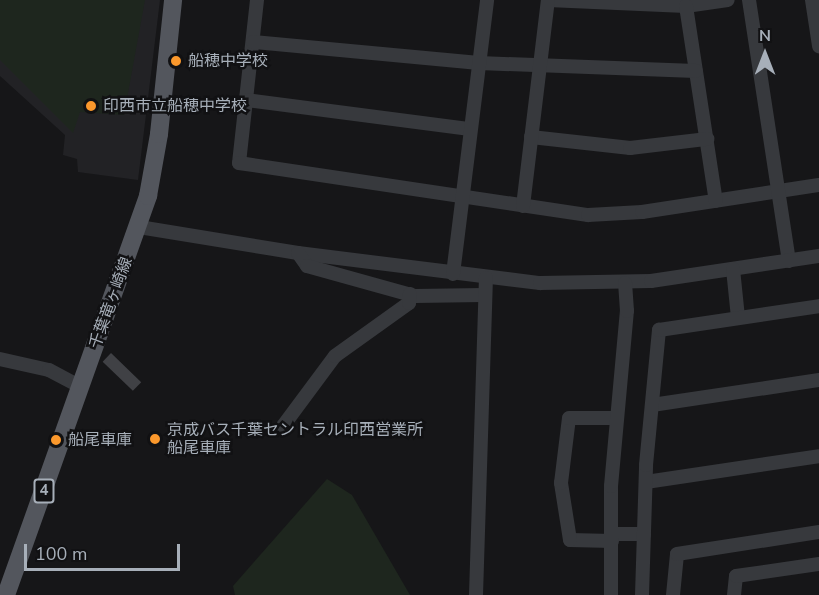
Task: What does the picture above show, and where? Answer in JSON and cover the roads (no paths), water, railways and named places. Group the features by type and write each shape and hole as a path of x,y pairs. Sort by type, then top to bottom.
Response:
{"main road":[{"name":"千葉竜ヶ崎線","path":"6,595 139,227 156,157 172,0"}],"street":[{"path":"257,0 239,163 523,206 605,216 819,185"},
{"path":"453,274 488,0"},
{"path":"523,206 548,0 686,6 728,0"},
{"path":"749,0 789,261"},
{"path":"812,0 819,46"},
{"path":"686,6 716,201"},
{"path":"253,42 479,63 696,71"},
{"path":"246,100 471,129"},
{"path":"531,137 630,148 706,139"},
{"path":"139,227 298,253 540,283 625,283 819,256"},
{"path":"298,253 307,266 410,294 483,295"},
{"path":"733,269 738,317"},
{"path":"476,595 483,295 486,278"},
{"path":"611,595 615,418 627,311 625,283"},
{"path":"283,426 335,356 409,303 410,294"},
{"path":"642,595 646,482 659,330 819,306"},
{"path":"0,359 49,370 81,387"},
{"path":"652,405 819,380"},
{"path":"615,418 569,418 561,483 570,540 644,534"},
{"path":"646,482 819,456"},
{"path":"673,595 677,554 819,532"},
{"path":"734,595 736,576 819,564"}],"place":[{"name":"船穂中学校","path":"176,61"},
{"name":"印西市立船穂中学校","path":"91,106"},
{"name":"京成バス千葉セントラル印西営業所 船尾車庫","path":"155,439"},
{"name":"船尾車庫","path":"56,440"}]}
